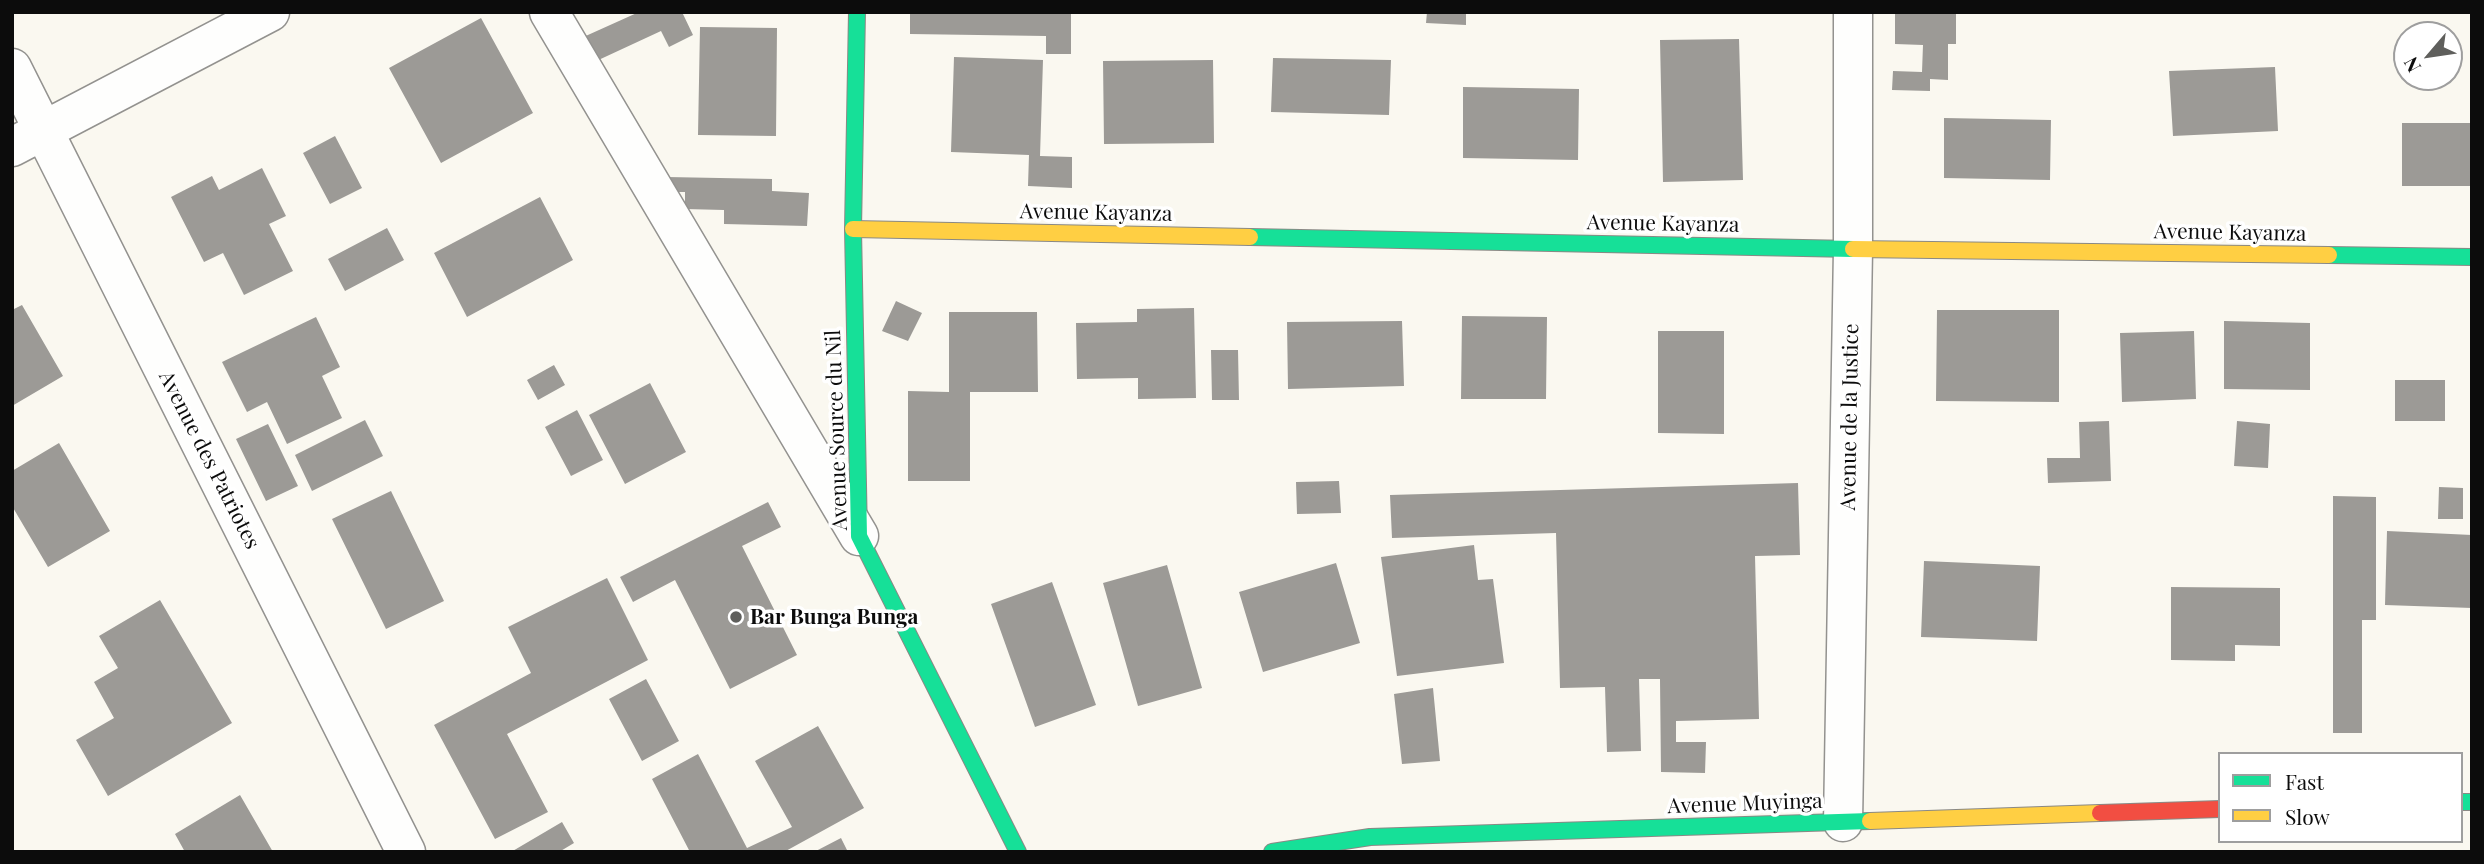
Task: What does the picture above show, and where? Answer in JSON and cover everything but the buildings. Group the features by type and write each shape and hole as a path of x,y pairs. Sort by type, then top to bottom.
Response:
{"street":[{"path":"28,139 270,12"},
{"path":"550,12 859,536"},
{"name":"Avenue Source du Nil","path":"857,12 853,229 859,536 1018,852"},
{"name":"Avenue de la Justice","path":"1843,822 1853,249 1853,12"},
{"name":"Avenue des Patriotes","path":"12,68 28,139 406,852"},
{"name":"Avenue Kayanza","path":"853,229 1853,249 2472,257"},
{"name":"Avenue Muyinga","path":"1272,852 1370,837 2218,809"}],"traffic: fast":[{"path":"857,12 853,229 859,536 1018,852"},
{"path":"1250,237 1853,249"},
{"path":"2329,255 2472,257"},
{"path":"2463,802 2472,802"},
{"path":"1272,852 1370,837 1870,821"}],"traffic: slow":[{"path":"853,229 1250,237"},
{"path":"1853,249 2329,255"},
{"path":"1870,821 2100,813"}],"traffic: jam":[{"path":"2100,813 2218,809"}],"place":[{"name":"Bar Bunga Bunga","path":"736,617"}]}
